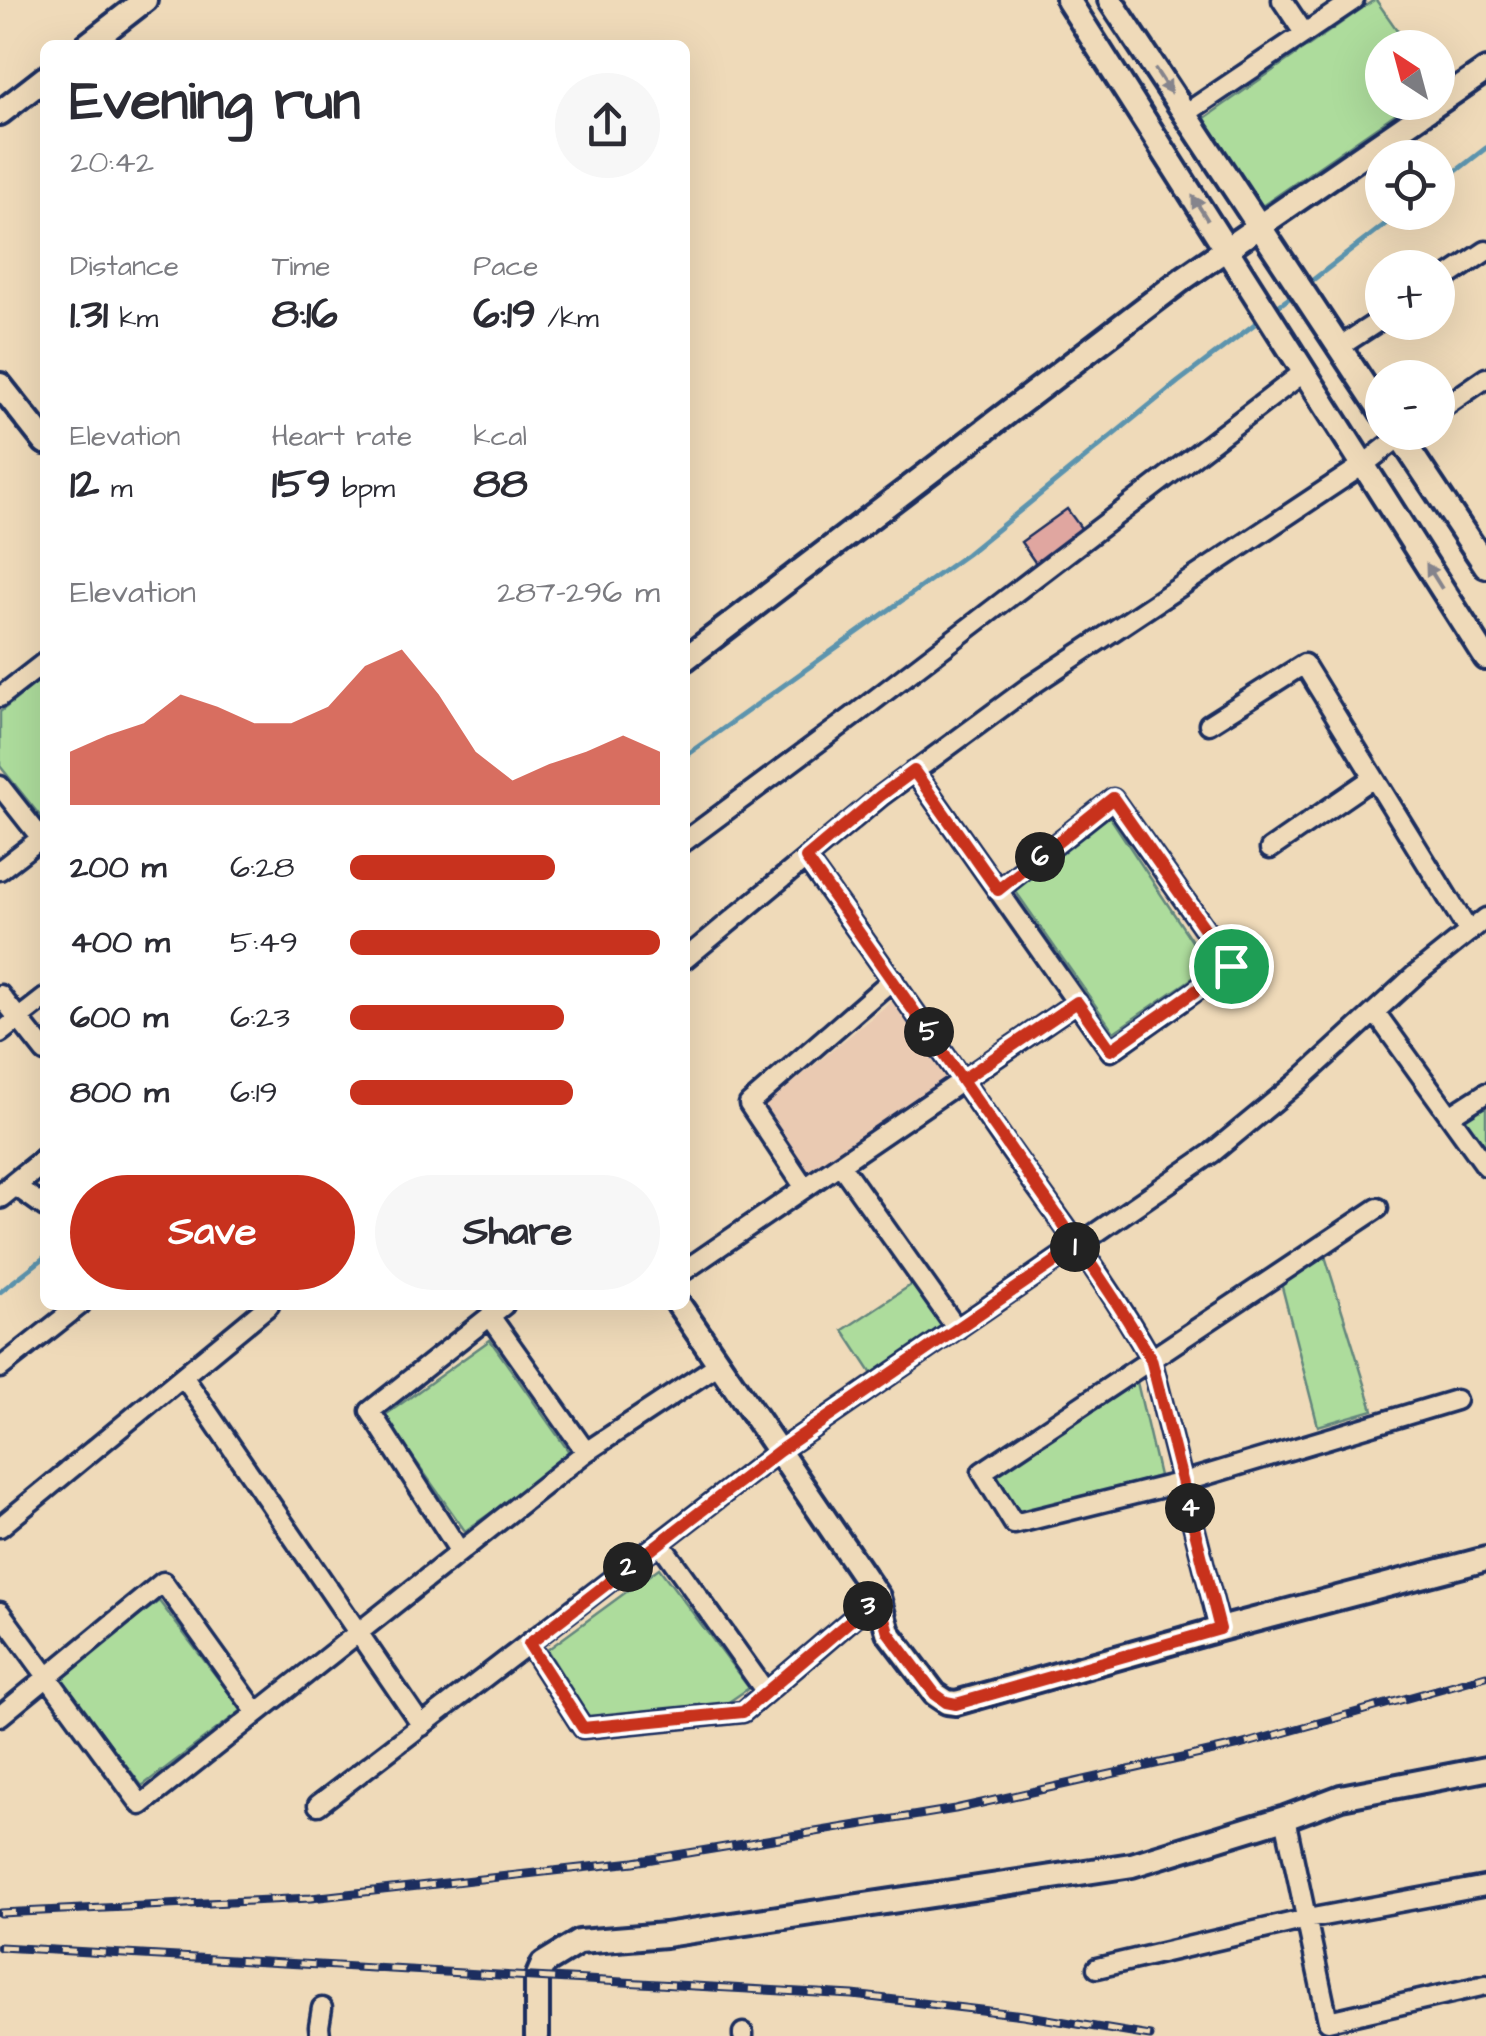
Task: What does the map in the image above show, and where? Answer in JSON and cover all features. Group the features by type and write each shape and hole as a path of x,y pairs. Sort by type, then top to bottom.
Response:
{"street":[{"path":"93,40 144,0"},
{"path":"1068,0 1486,658"},
{"path":"1110,0 1365,386"},
{"path":"1282,0 1304,34"},
{"path":"1184,114 1354,0"},
{"path":"690,655 1168,290 1486,70"},
{"path":"0,113 40,82"},
{"path":"1455,272 1486,251"},
{"path":"1339,347 1365,330"},
{"path":"690,837 1304,372"},
{"path":"1455,399 1486,378"},
{"path":"0,384 40,436"},
{"path":"690,955 880,796 1029,687 1364,466 1382,450"},
{"path":"1410,450 1486,566"},
{"path":"1209,724 1304,664 1468,932"},
{"path":"0,697 40,666"},
{"path":"914,771 1077,1002 1111,1050 1231,966 1113,798 998,890"},
{"path":"1270,849 1374,778"},
{"path":"0,786 40,833"},
{"path":"0,870 40,838"},
{"path":"806,858 1078,1246 1151,1359 1220,1629"},
{"path":"318,1805 779,1451 1212,1153 1298,1082 1414,975 1486,918"},
{"path":"805,1188 749,1104 893,979"},
{"path":"0,994 40,1046"},
{"path":"0,1033 40,1002"},
{"path":"690,1267 1077,1002"},
{"path":"1374,1012 1486,1166"},
{"path":"1450,1116 1486,1092"},
{"path":"40,1164 7,1190 40,1205"},
{"path":"840,1164 957,1329"},
{"path":"1378,1208 982,1472 1014,1524 1183,1482 1456,1400"},
{"path":"0,1368 74,1310"},
{"path":"0,1527 263,1310"},
{"path":"460,1552 370,1412 497,1310 586,1452"},
{"path":"682,1310 878,1597 888,1632 935,1694 946,1702 956,1704 1486,1559"},
{"path":"0,1612 141,1805 586,1452 719,1364"},
{"path":"183,1376 422,1726"},
{"path":"660,1543 766,1692"},
{"path":"0,1716 163,1582 257,1713"},
{"path":"529,1644 583,1728 743,1712 878,1597"},
{"path":"537,2036 537,1978 543,1964 579,1942 665,1936 1132,1865 1341,1797 1486,1770"},
{"path":"1285,1818 1328,2022 1486,1985"},
{"path":"1097,1968 1307,1919 1486,1886"},
{"path":"320,2036 322,2008"}],"shaded area":[{"path":"892,1001 945,1078 807,1173 761,1109"}],"green space":[{"path":"1374,0 1397,30 1365,30 1365,120 1386,120 1262,206 1202,120"},
{"path":"40,680 40,816 0,766 0,712"},
{"path":"1108,814 1209,967 1114,1032 1014,889"},
{"path":"1486,1104 1486,1151 1463,1118"},
{"path":"1325,1256 1373,1410 1318,1426 1281,1283"},
{"path":"914,1283 943,1327 872,1374 843,1330"},
{"path":"490,1340 572,1456 465,1531 384,1416"},
{"path":"1137,1382 1159,1476 1017,1517 993,1476"},
{"path":"659,1568 749,1688 723,1706 589,1717 547,1650"},
{"path":"159,1601 242,1710 142,1786 59,1677"}],"building":[{"path":"1067,509 1086,535 1039,568 1021,542"}],"waterway":[{"path":"1455,172 1486,148"},
{"path":"1305,286 1378,230"},
{"path":"1273,310 1296,293"},
{"path":"690,752 967,554 1264,317"},
{"path":"0,1292 40,1261"}],"railway":[{"path":"0,1913 311,1898 634,1862 955,1809 1240,1745 1486,1676"},
{"path":"0,1947 853,1995 1023,2015 1150,2036"}],"route":[{"path":"1231,966 1111,1050 1077,1002 962,1080 1078,1246 779,1451 529,1644 583,1728 743,1712 878,1597 888,1632 935,1694 956,1704 1220,1629 1151,1359 1078,1246 806,858 914,771 998,890 1113,798 1231,966"}]}
